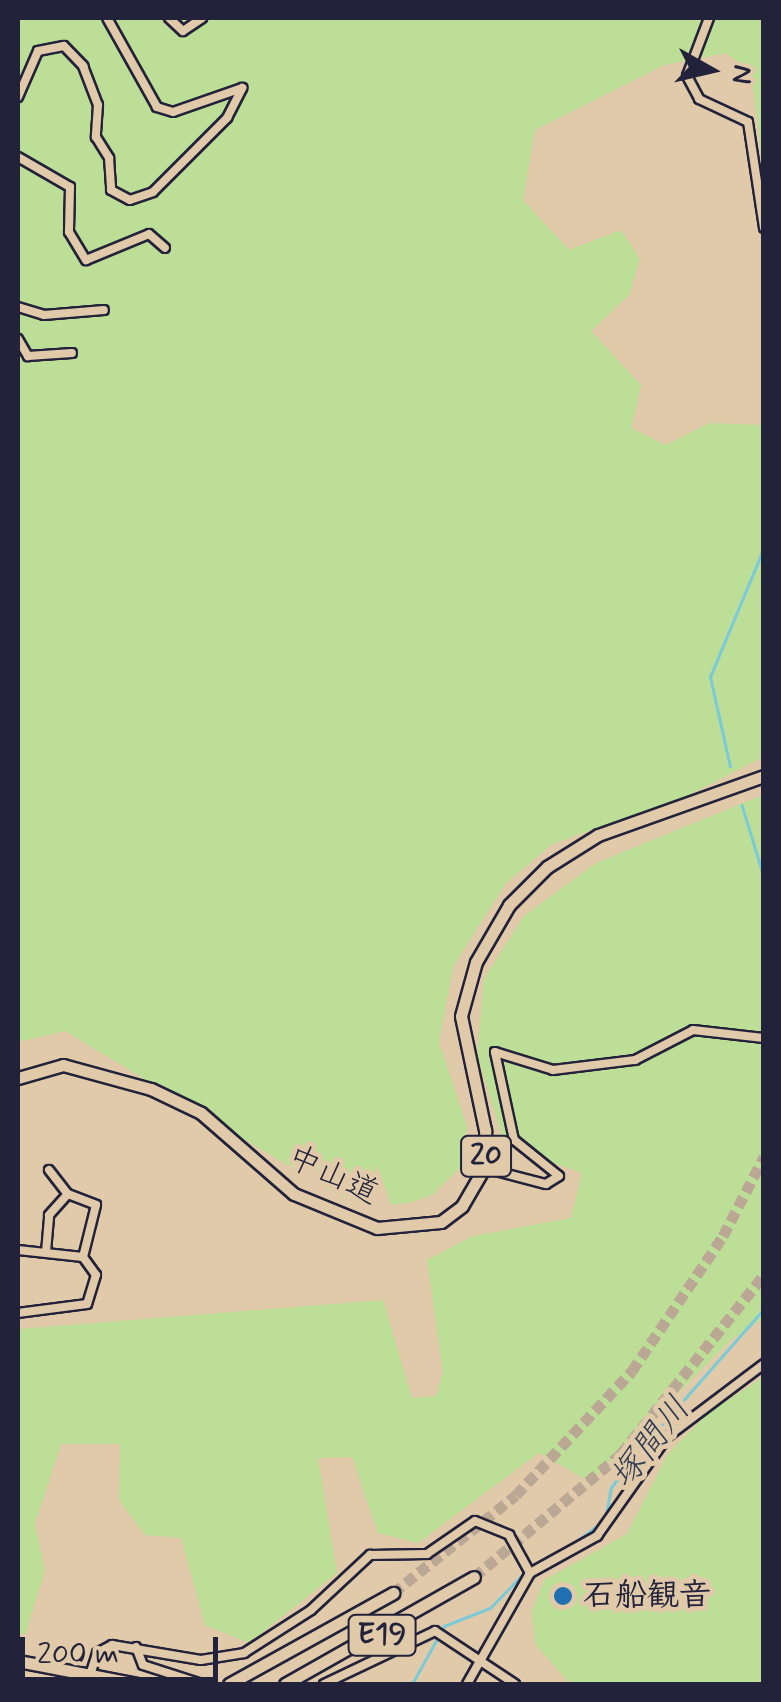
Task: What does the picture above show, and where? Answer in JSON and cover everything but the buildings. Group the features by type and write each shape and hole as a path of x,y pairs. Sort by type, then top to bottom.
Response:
{"highway":[{"name":"20","path":"484,1168 486,1130 462,1016 476,962 503,914 581,844 764,776"},
{"name":"中山道","path":"18,1078 72,1066 170,1096 201,1113 280,1186 378,1228 441,1222 462,1206 484,1168"},
{"name":"E19","path":"285,1684 354,1651 474,1576"},
{"name":"E19","path":"229,1684 393,1593"},
{"path":"216,1684 359,1615"},
{"path":"296,1684 354,1651"},
{"path":"18,1661 137,1684"}],"street":[{"path":"18,97 38,51 64,46 83,66 98,106 97,144 109,158 111,190 130,200 153,192 198,151 242,88 173,112 157,108 107,18"},
{"path":"169,18 182,31 202,18"},
{"path":"710,18 687,76 706,104 748,122 764,228"},
{"path":"18,157 70,187 69,232 86,260 150,234 165,248"},
{"path":"18,308 44,315 104,310"},
{"path":"18,339 28,356 72,353"},
{"path":"484,1168 546,1184 559,1176 514,1140 495,1052 553,1070 635,1060 693,1030 764,1038"},
{"path":"49,1170 68,1194 96,1205 83,1257"},
{"path":"46,1252 48,1215 68,1194"},
{"path":"18,1250 83,1257 96,1275 87,1304 18,1313"},
{"path":"468,1684 530,1573 597,1536 667,1437 764,1364"},
{"path":"90,1674 104,1648 136,1648 201,1660 244,1653 311,1610 370,1555 427,1554 474,1521 499,1526 530,1573"},
{"path":"324,1684 444,1633 483,1657 515,1684"},
{"path":"136,1648 143,1666 202,1684"}],"green space":[{"path":"18,18 763,18 763,167 751,72 726,53 664,65 535,130 523,200 569,250 621,230 640,259 629,295 591,331 641,385 631,428 666,445 709,423 763,425 763,757 679,800 552,844 505,884 453,967 439,1042 467,1127 464,1164 432,1195 412,1202 391,1205 377,1165 366,1199 343,1196 323,1186 317,1171 287,1165 65,1031 18,1042"},
{"path":"763,795 763,1319 732,1339 590,1482 539,1453 418,1543 378,1533 352,1457 318,1458 337,1573 249,1643 205,1625 181,1538 145,1535 119,1500 120,1444 61,1444 35,1524 45,1571 25,1635 18,1633 18,1329 383,1300 412,1398 436,1396 443,1372 427,1260 473,1236 571,1218 582,1173 505,1146 477,1055 484,979 524,916 596,863"},
{"path":"763,1377 763,1684 570,1684 535,1644 532,1611 544,1580 627,1534 667,1455 708,1413"}],"waterway":[{"path":"730,767 710,677 764,547"},
{"path":"742,805 764,877"},
{"name":"塚間川","path":"606,1515 611,1488 629,1462 764,1309"},
{"name":"塚間川","path":"569,1547 602,1522"},
{"name":"塚間川","path":"529,1567 553,1556"},
{"name":"塚間川","path":"412,1684 444,1626 490,1608 524,1573"}],"tunnel":[{"path":"393,1593 516,1495 632,1371 723,1236 764,1157"},
{"path":"474,1577 621,1454 764,1275"}],"place":[{"name":"石船観音","path":"563,1596"}]}
